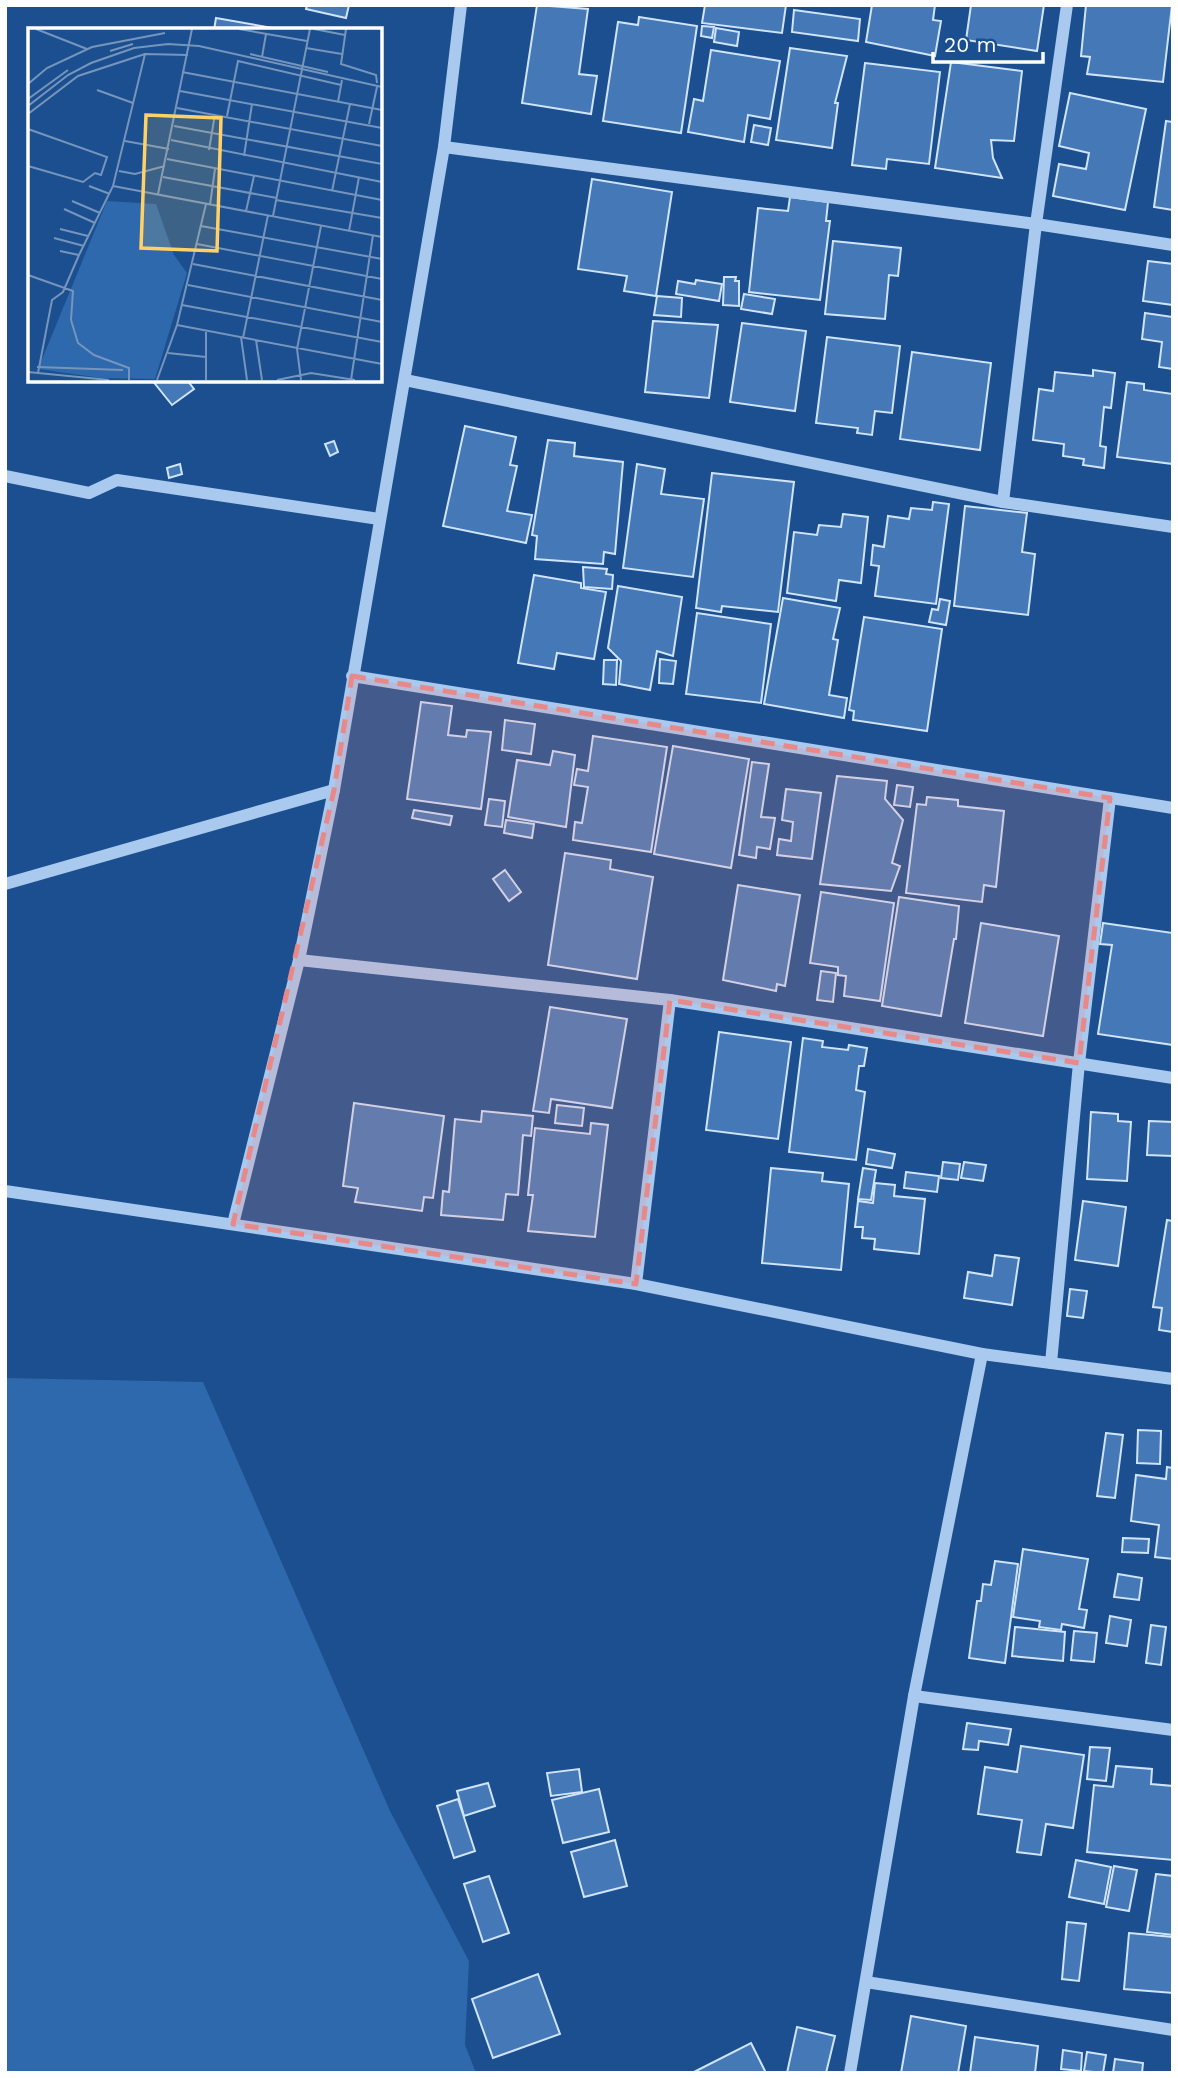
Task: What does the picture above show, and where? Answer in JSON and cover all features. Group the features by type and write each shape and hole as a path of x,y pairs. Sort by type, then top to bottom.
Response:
{"street":[{"path":"233,1224 299,960 334,790 444,146 461,5"},
{"path":"1003,502 1036,224 1067,5"},
{"path":"444,146 1036,224 1173,245"},
{"path":"405,380 1003,502 1173,527"},
{"path":"5,476 89,493 117,480 379,519"},
{"path":"352,676 1173,808"},
{"path":"5,884 334,790"},
{"path":"1051,1363 1079,1063 1110,798"},
{"path":"299,960 670,1000 1173,1078"},
{"path":"636,1284 670,1000"},
{"path":"5,1191 636,1284 982,1354 1173,1379"},
{"path":"850,2073 914,1696 982,1354"},
{"path":"914,1696 1173,1730"},
{"path":"866,1982 1173,2030"}],"highlighted area":[{"path":"352,676 1110,798 1079,1063 670,1000 636,1284 233,1224 334,790"}],"shaded area":[{"path":"5,1378 203,1382 390,1811 469,1961 465,2045 476,2073 5,2073"}],"building":[{"path":"307,5 349,5 346,18 306,9"},
{"path":"537,5 588,9 579,74 597,76 591,114 522,103"},
{"path":"705,5 786,5 782,33 702,23"},
{"path":"872,5 935,5 933,20 941,21 935,56 866,42"},
{"path":"971,5 1044,5 1037,51 966,40"},
{"path":"1086,5 1172,5 1163,82 1087,74 1090,57 1081,56"},
{"path":"794,10 860,19 858,41 792,32"},
{"path":"639,17 697,26 681,133 603,121 618,22 638,25"},
{"path":"216,18 273,28 214,28"},
{"path":"702,26 714,27 712,38 701,36"},
{"path":"716,28 739,32 737,46 714,42"},
{"path":"790,48 847,56 835,103 838,103 832,148 776,140"},
{"path":"711,50 780,61 770,119 748,115 744,142 688,132 694,99 703,101"},
{"path":"951,62 1022,71 1014,141 991,140 993,158 1002,178 935,168"},
{"path":"865,63 940,72 929,164 887,159 886,169 852,165"},
{"path":"1070,93 1146,109 1125,210 1053,196 1059,164 1086,169 1089,153 1059,146"},
{"path":"1166,121 1173,122 1173,210 1154,207"},
{"path":"754,125 771,128 768,145 751,142"},
{"path":"592,179 672,192 656,296 624,291 627,276 578,269"},
{"path":"790,197 828,202 826,221 830,221 820,300 749,292 758,208 788,211"},
{"path":"833,241 901,248 898,276 889,275 885,319 825,314"},
{"path":"1148,261 1173,264 1173,305 1143,301"},
{"path":"724,277 736,277 735,281 739,281 739,306 723,305"},
{"path":"696,280 722,284 719,301 676,294 678,281 695,284"},
{"path":"744,294 775,299 772,314 741,309"},
{"path":"657,296 682,298 681,317 654,315"},
{"path":"1145,313 1173,317 1173,369 1159,367 1162,342 1142,339"},
{"path":"653,321 718,325 709,398 645,392"},
{"path":"742,323 806,331 795,411 730,402"},
{"path":"827,337 900,346 892,413 875,411 872,435 857,433 858,428 816,423"},
{"path":"912,352 991,363 980,450 900,439"},
{"path":"1093,370 1115,373 1111,408 1104,407 1100,446 1106,447 1104,468 1083,465 1084,459 1063,456 1064,444 1033,440 1039,389 1053,391 1055,372 1093,376"},
{"path":"154,382 189,382 194,389 172,405"},
{"path":"1127,382 1144,384 1144,390 1173,394 1173,464 1117,457"},
{"path":"465,426 516,437 510,465 517,466 507,511 532,515 526,543 443,526"},
{"path":"548,440 575,443 574,456 623,462 615,554 604,552 603,564 535,559 537,536 532,535"},
{"path":"334,441 338,452 330,456 325,444"},
{"path":"180,464 182,474 169,478 167,468"},
{"path":"637,464 665,469 661,494 704,499 693,577 623,568"},
{"path":"712,473 794,482 778,612 722,606 721,612 696,608"},
{"path":"933,502 949,504 936,604 875,596 879,566 871,565 873,545 884,547 888,516 909,519 911,508 932,510"},
{"path":"965,506 1027,513 1022,552 1035,554 1028,615 954,606"},
{"path":"843,514 868,517 861,583 839,580 836,601 787,593 794,532 817,535 819,525 841,527"},
{"path":"583,567 607,569 606,574 613,575 612,589 584,587"},
{"path":"534,575 581,583 581,588 606,592 594,659 557,653 554,669 518,663"},
{"path":"618,586 682,597 673,656 657,651 650,690 619,684 621,661 608,648"},
{"path":"783,598 840,608 833,639 838,640 829,695 847,698 844,718 764,704"},
{"path":"940,599 950,601 946,625 929,622 932,609 938,610"},
{"path":"697,613 771,624 761,703 686,694"},
{"path":"864,617 942,629 927,731 853,720 854,711 849,710"},
{"path":"660,659 676,661 673,684 659,683"},
{"path":"604,660 617,660 616,685 603,684"},
{"path":"421,702 452,706 448,735 466,737 467,730 491,732 481,809 407,799"},
{"path":"505,720 535,724 531,754 502,750"},
{"path":"593,736 667,747 651,852 573,840 575,822 582,823 588,787 574,785 577,769 588,771"},
{"path":"673,746 749,759 731,868 654,854"},
{"path":"553,751 575,755 566,827 508,817 517,760 550,765"},
{"path":"752,762 769,764 761,817 775,818 770,849 757,847 756,858 739,855"},
{"path":"837,776 887,781 885,799 903,820 892,863 900,866 891,891 820,884"},
{"path":"897,785 913,787 910,807 894,805"},
{"path":"786,789 821,793 812,859 777,855 779,839 791,841 793,822 782,820"},
{"path":"927,797 958,800 958,806 1004,811 996,887 984,885 982,902 906,893 917,804 926,805"},
{"path":"489,799 505,801 502,827 485,825"},
{"path":"414,810 452,816 450,825 412,818"},
{"path":"506,820 534,824 532,838 504,833"},
{"path":"565,853 611,860 610,869 653,877 637,979 548,965"},
{"path":"505,870 521,892 509,901 493,879"},
{"path":"738,885 800,895 785,986 777,984 776,991 723,980"},
{"path":"821,892 894,903 880,1001 844,996 846,976 838,975 838,967 810,963"},
{"path":"899,897 959,906 956,939 941,1016 882,1006"},
{"path":"981,923 1059,936 1043,1036 965,1023"},
{"path":"1103,923 1173,933 1173,1045 1098,1034 1112,945 1100,944"},
{"path":"821,971 836,973 833,1002 817,1000"},
{"path":"550,1007 627,1019 612,1108 551,1099 549,1113 533,1111"},
{"path":"719,1032 791,1042 778,1139 706,1130"},
{"path":"803,1038 823,1041 822,1047 848,1050 849,1045 867,1048 864,1066 859,1066 856,1090 865,1092 856,1160 789,1152"},
{"path":"354,1103 444,1116 433,1198 424,1197 422,1211 355,1202 358,1188 343,1186"},
{"path":"557,1105 584,1108 582,1126 555,1123"},
{"path":"482,1111 533,1116 531,1136 523,1135 518,1195 506,1194 503,1220 441,1215 443,1191 449,1192 455,1119 481,1122"},
{"path":"1091,1112 1118,1114 1118,1121 1131,1122 1127,1181 1087,1179"},
{"path":"1149,1121 1173,1122 1173,1156 1147,1155"},
{"path":"591,1123 608,1125 595,1237 528,1231 533,1195 528,1195 535,1128 590,1134"},
{"path":"868,1149 895,1154 892,1168 866,1164"},
{"path":"943,1162 960,1164 958,1180 941,1178"},
{"path":"964,1162 986,1165 983,1181 961,1178"},
{"path":"771,1168 823,1173 822,1181 849,1184 841,1270 762,1263"},
{"path":"863,1168 876,1170 871,1200 858,1199"},
{"path":"906,1172 939,1176 937,1192 904,1188"},
{"path":"875,1183 895,1185 894,1196 925,1199 919,1254 874,1249 875,1239 862,1238 863,1227 855,1227 858,1201 873,1203"},
{"path":"1083,1201 1126,1207 1118,1266 1075,1260"},
{"path":"1167,1220 1173,1221 1173,1332 1159,1330 1162,1308 1153,1307"},
{"path":"995,1255 1019,1258 1012,1305 964,1298 968,1272 992,1276"},
{"path":"1070,1289 1087,1291 1083,1318 1067,1316"},
{"path":"1138,1430 1161,1431 1160,1464 1137,1463"},
{"path":"1106,1433 1123,1435 1115,1498 1097,1496"},
{"path":"1167,1467 1173,1468 1173,1559 1155,1557 1159,1525 1131,1521 1136,1475 1166,1479"},
{"path":"1123,1538 1149,1539 1148,1553 1122,1552"},
{"path":"1023,1549 1088,1559 1079,1609 1087,1610 1084,1628 1062,1624 1061,1630 1039,1627 1040,1621 1013,1617"},
{"path":"995,1561 1018,1564 1005,1663 969,1658 977,1601 981,1601 983,1584 991,1585"},
{"path":"1118,1574 1142,1578 1139,1600 1114,1597"},
{"path":"1110,1616 1131,1620 1127,1646 1106,1643"},
{"path":"1151,1625 1166,1627 1161,1665 1146,1663"},
{"path":"1015,1627 1065,1632 1063,1661 1012,1656"},
{"path":"1074,1631 1097,1633 1094,1662 1071,1660"},
{"path":"967,1723 1011,1729 1008,1745 979,1741 978,1750 963,1749"},
{"path":"1021,1746 1084,1755 1073,1828 1046,1824 1041,1855 1017,1852 1022,1820 978,1814 985,1767 1017,1772"},
{"path":"1090,1747 1110,1748 1106,1781 1087,1779"},
{"path":"1116,1766 1152,1769 1151,1784 1173,1786 1173,1860 1087,1852 1094,1785 1113,1787"},
{"path":"579,1769 582,1792 551,1796 547,1773"},
{"path":"488,1783 495,1806 464,1816 457,1791"},
{"path":"599,1789 609,1832 563,1843 552,1800"},
{"path":"458,1799 475,1851 454,1858 437,1806"},
{"path":"615,1840 627,1886 584,1897 571,1852"},
{"path":"1076,1860 1111,1867 1104,1904 1069,1897"},
{"path":"1114,1866 1137,1870 1129,1911 1106,1907"},
{"path":"1156,1874 1173,1876 1173,1935 1147,1932"},
{"path":"489,1876 509,1933 483,1942 464,1884"},
{"path":"1067,1922 1086,1924 1079,1981 1062,1979"},
{"path":"1129,1933 1173,1937 1173,1993 1124,1989"},
{"path":"538,1974 560,2034 493,2058 472,1999"},
{"path":"911,2016 966,2026 958,2073 901,2073"},
{"path":"797,2027 835,2036 826,2073 787,2073"},
{"path":"975,2037 1038,2046 1035,2073 970,2073"},
{"path":"751,2043 766,2073 692,2073"},
{"path":"1063,2050 1082,2053 1081,2071 1061,2069"},
{"path":"1087,2052 1106,2055 1103,2073 1084,2071"},
{"path":"1115,2059 1143,2063 1142,2073 1113,2073"}]}
